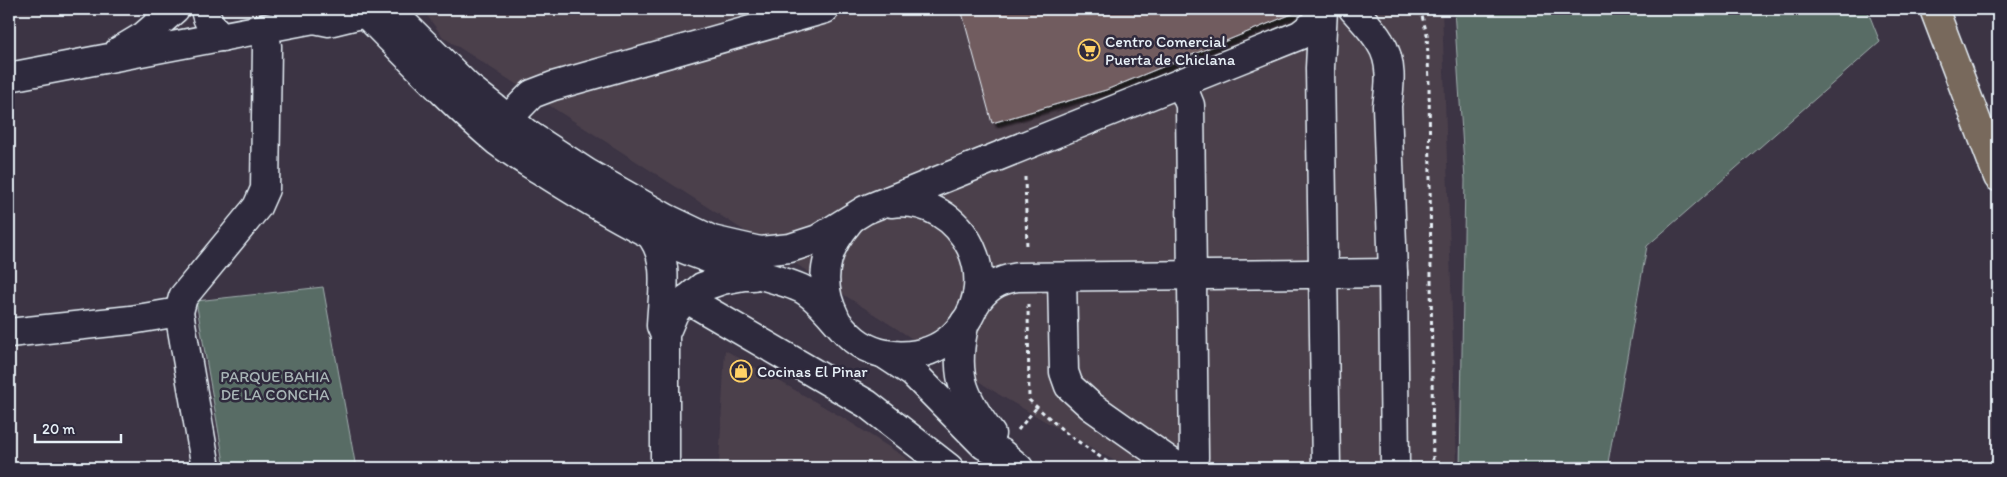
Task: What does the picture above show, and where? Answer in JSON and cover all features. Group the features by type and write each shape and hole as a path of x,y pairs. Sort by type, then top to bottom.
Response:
{"highway":[{"path":"1934,9 1998,177"}],"street":[{"path":"101,60 136,41 175,9"},
{"path":"205,9 206,18 222,37"},
{"path":"499,127 532,94 553,86 825,9"},
{"path":"499,127 526,133 587,173 666,218 712,240 760,251 790,248 818,239 865,210 1300,35 1314,24 1323,9"},
{"path":"1323,9 1320,68 1326,468"},
{"path":"1353,9 1381,43 1386,56 1390,82 1387,106 1393,274 1395,468"},
{"path":"9,77 264,29 317,14 329,22 372,10 468,87 499,127 501,144 565,185 649,233 699,256 803,290 822,305 850,337 913,372 984,444 1010,460"},
{"path":"206,468 179,312 183,297 257,207 265,189 267,55 264,29"},
{"path":"1180,83 1190,105 1194,458 1189,468"},
{"path":"882,204 901,202 919,204 937,210 952,221 964,235 973,251 978,269 978,288 959,345 959,368 964,391 976,414 1010,460"},
{"path":"838,323 829,306 825,288 825,270 829,252 850,221"},
{"path":"649,233 656,241 662,259 661,326 665,334"},
{"path":"883,354 902,356 920,354 938,347 953,336 981,294 991,285 1004,279 1192,275 1393,274"},
{"path":"665,468 665,334 674,313 687,298 702,287 722,280 744,276 765,277"},
{"path":"1062,277 1064,372 1069,386 1091,406 1179,468"},
{"path":"687,298 868,404 949,468"},
{"path":"9,333 131,320 179,312"}],"path":[{"path":"1420,9 1427,34 1429,82 1434,468"}],"shaded area":[{"path":"422,9 1442,9 1457,468 1127,468 1003,397 443,37"},
{"path":"725,350 845,419 919,468 723,468 719,465"}],"green space":[{"path":"1454,9 1867,9 1880,42 1647,246 1607,468 1460,468 1465,180"},
{"name":"PARQUE BAHIA DE LA CONCHA","path":"323,287 356,468 225,468 196,301"}],"building":[{"name":"Centro Comercial Puerta de Chiclana","path":"961,9 1304,9 1106,90 992,123"}],"place":[{"name":"Centro Comercial Puerta de Chiclana","path":"1089,50"},
{"name":"Cocinas El Pinar","path":"741,371"}]}
